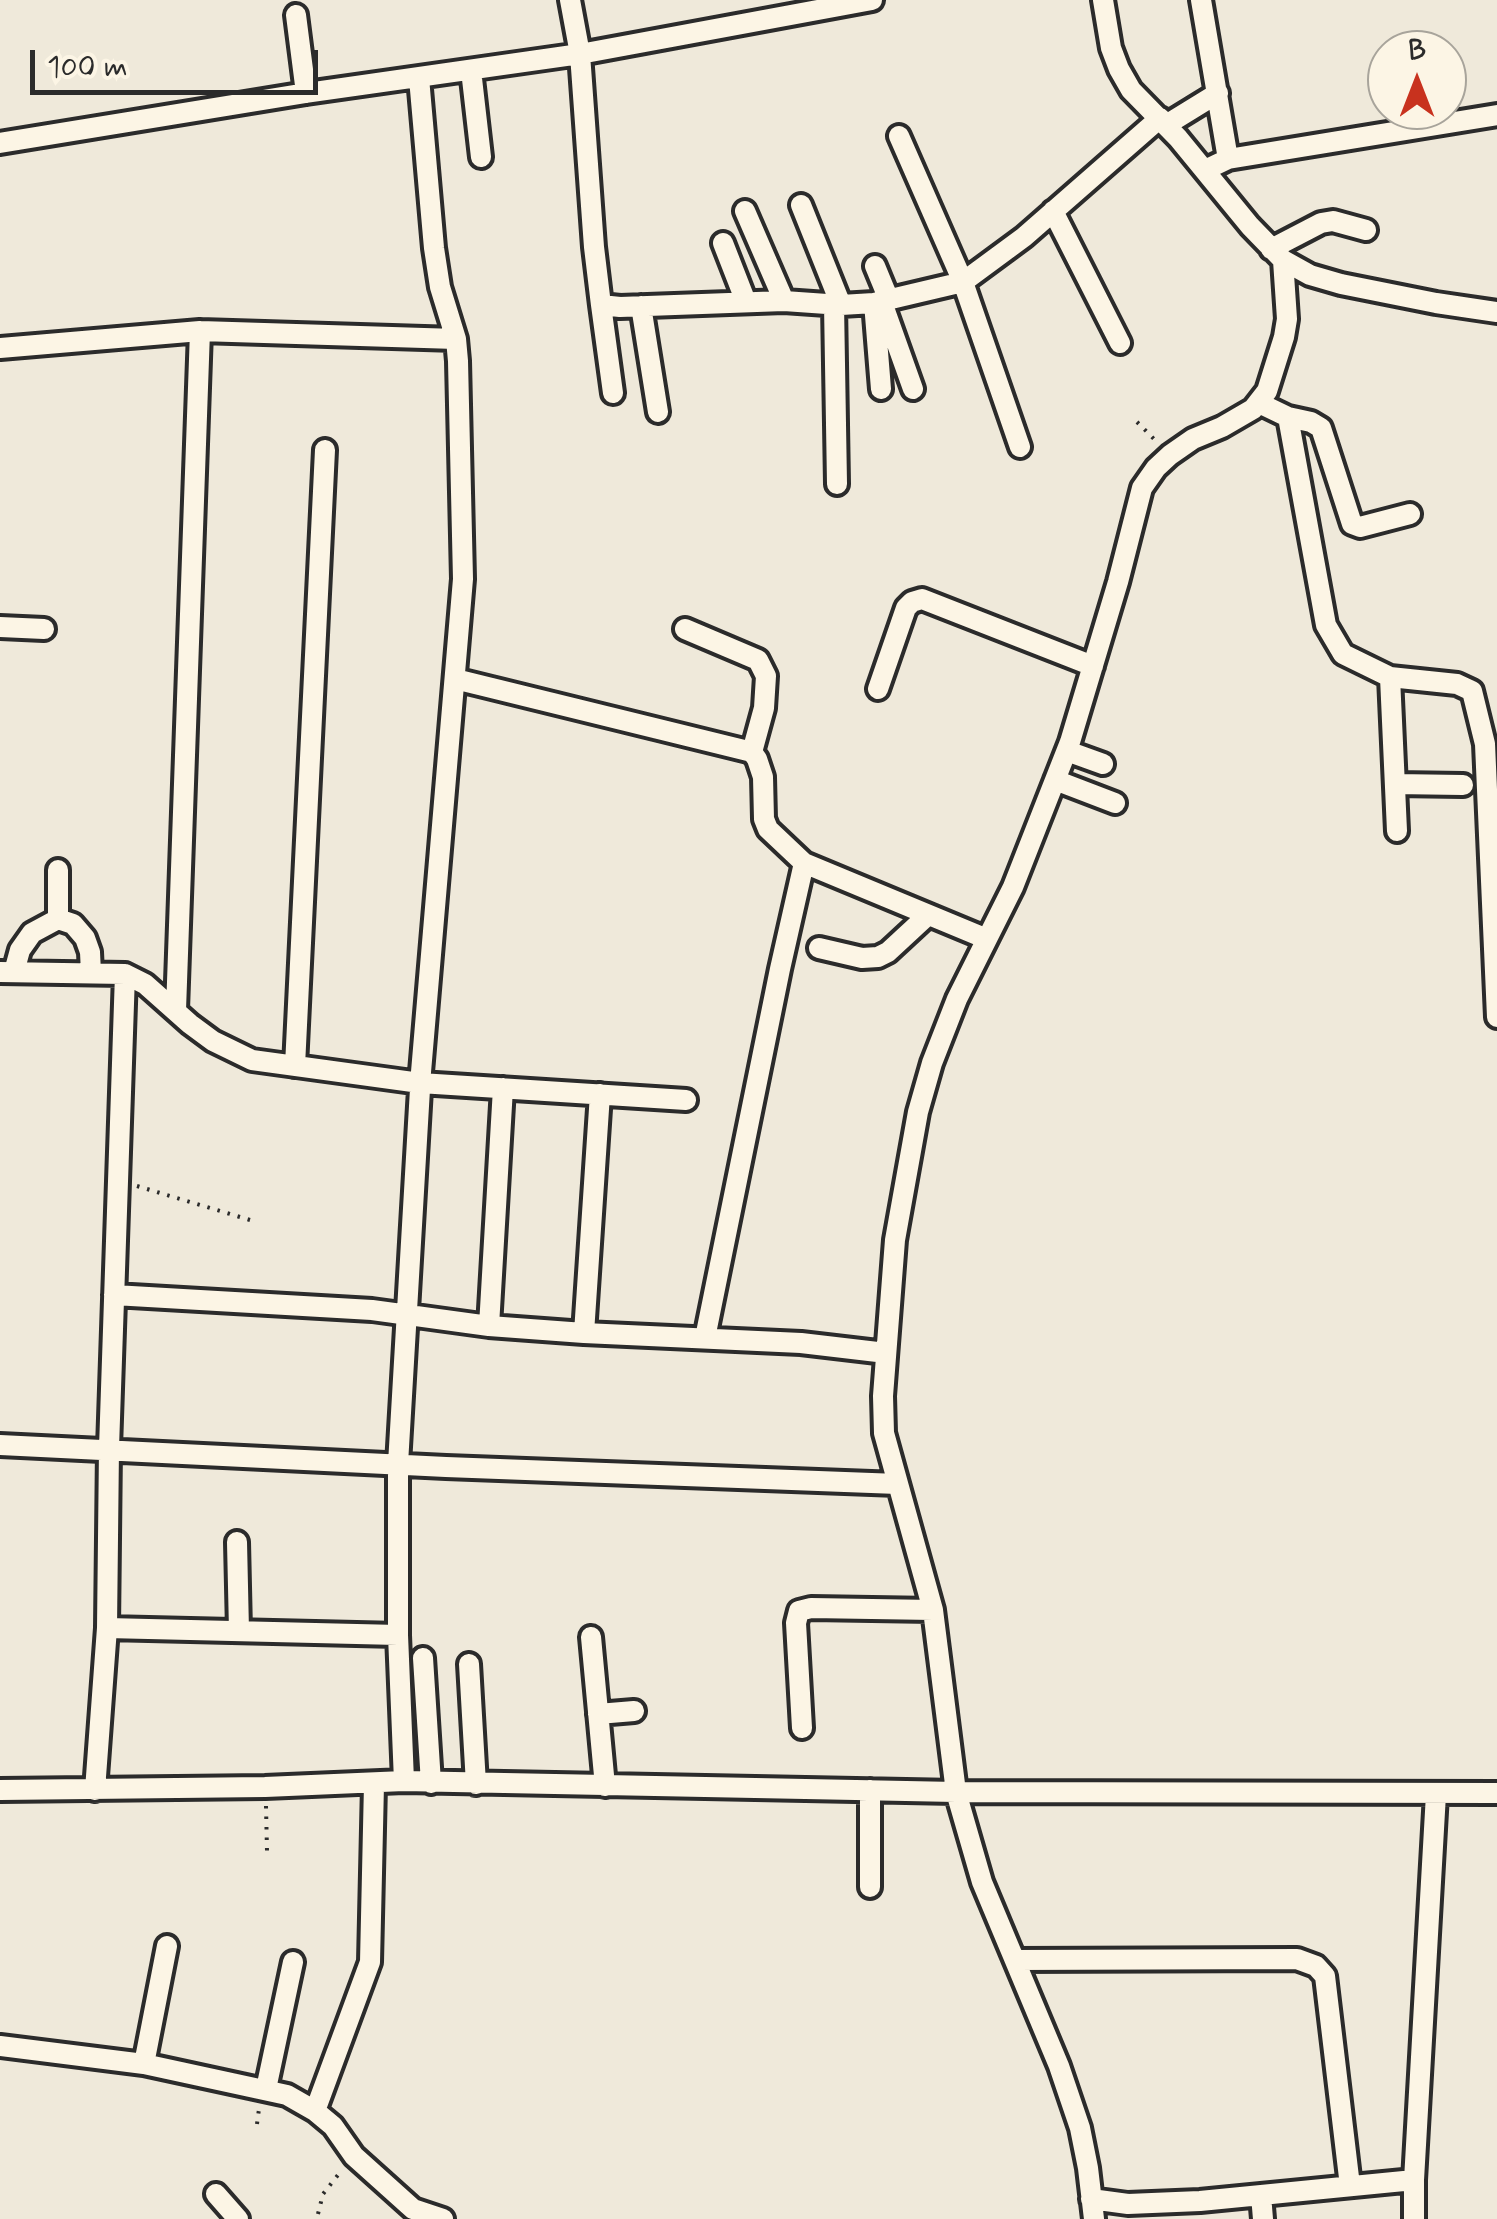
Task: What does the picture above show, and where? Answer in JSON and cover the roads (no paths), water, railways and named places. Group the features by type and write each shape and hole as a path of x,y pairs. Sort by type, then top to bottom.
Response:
{"street":[{"path":"570,0 580,54 594,247 613,393"},
{"path":"0,142 580,54 872,0"},
{"path":"1102,0 1112,48 1132,90 1277,254 1310,275 1341,284 1497,312"},
{"path":"1201,0 1228,159"},
{"path":"296,14 306,93"},
{"path":"472,70 481,157"},
{"path":"404,1782 398,1635 398,1464 420,1083 463,580 456,339 440,287 434,248 420,78"},
{"path":"601,305 784,300 882,302 963,282 1024,237 1163,121 1218,93"},
{"path":"1205,170 1228,159 1497,116"},
{"path":"898,136 963,282 1020,447"},
{"path":"800,205 838,304 838,484"},
{"path":"1053,211 1120,343"},
{"path":"745,212 784,300"},
{"path":"1277,254 1320,223 1333,220 1366,230"},
{"path":"723,242 746,302"},
{"path":"1277,254 1287,319 1267,392 1237,419 1170,454 1142,488 1067,751 1013,887 957,999 932,1063 918,1112 895,1240 883,1396 884,1434 933,1610 956,1792 982,1882 1059,2066 1080,2128 1092,2209 1414,2180"},
{"path":"875,266 882,302 912,389"},
{"path":"881,389 882,302"},
{"path":"641,306 658,412"},
{"path":"0,348 200,331 456,339"},
{"path":"176,1010 200,331"},
{"path":"1258,402 1288,418 1321,428 1352,524 1360,527 1410,514"},
{"path":"1288,418 1326,625 1343,654 1390,677 1458,684 1472,690 1485,744 1497,1017"},
{"path":"295,1066 325,450"},
{"path":"878,689 906,608 922,599 1093,666"},
{"path":"0,627 44,628"},
{"path":"685,629 758,660 766,676 764,708 752,752"},
{"path":"1390,677 1397,832"},
{"path":"455,680 752,752 763,776 764,819 768,829 804,863 987,939"},
{"path":"1067,751 1103,764"},
{"path":"1055,780 1114,802"},
{"path":"1395,784 1463,785"},
{"path":"705,1338 804,863"},
{"path":"58,870 58,919"},
{"path":"819,948 862,958 878,957 928,915"},
{"path":"91,974 85,938 74,924 58,919 32,933 7,972 91,974 126,974 146,984 214,1041 252,1060 420,1083 686,1100"},
{"path":"95,1790 106,1628 126,974"},
{"path":"489,1326 503,1088"},
{"path":"584,1332 600,1094"},
{"path":"114,1295 406,1314 489,1326 802,1343 886,1352"},
{"path":"0,1444 898,1484"},
{"path":"237,1542 239,1631"},
{"path":"802,1728 796,1623 799,1611 933,1610"},
{"path":"106,1628 398,1635"},
{"path":"591,1637 605,1786"},
{"path":"422,1658 431,1784"},
{"path":"469,1664 476,1784"},
{"path":"598,1714 634,1711"},
{"path":"0,1790 404,1782 956,1792 1497,1793"},
{"path":"314,2112 370,1962 374,1784"},
{"path":"870,1790 870,1887"},
{"path":"1414,2219 1436,1794"},
{"path":"144,2064 167,1946"},
{"path":"1015,1960 1296,1959 1316,1966 1325,1976 1350,2186"},
{"path":"266,2090 293,1962"},
{"path":"0,2046 144,2064 287,2095 333,2126 354,2156 411,2214 443,2219"},
{"path":"216,2194 238,2219"},
{"path":"1261,2195 1263,2219"}]}
